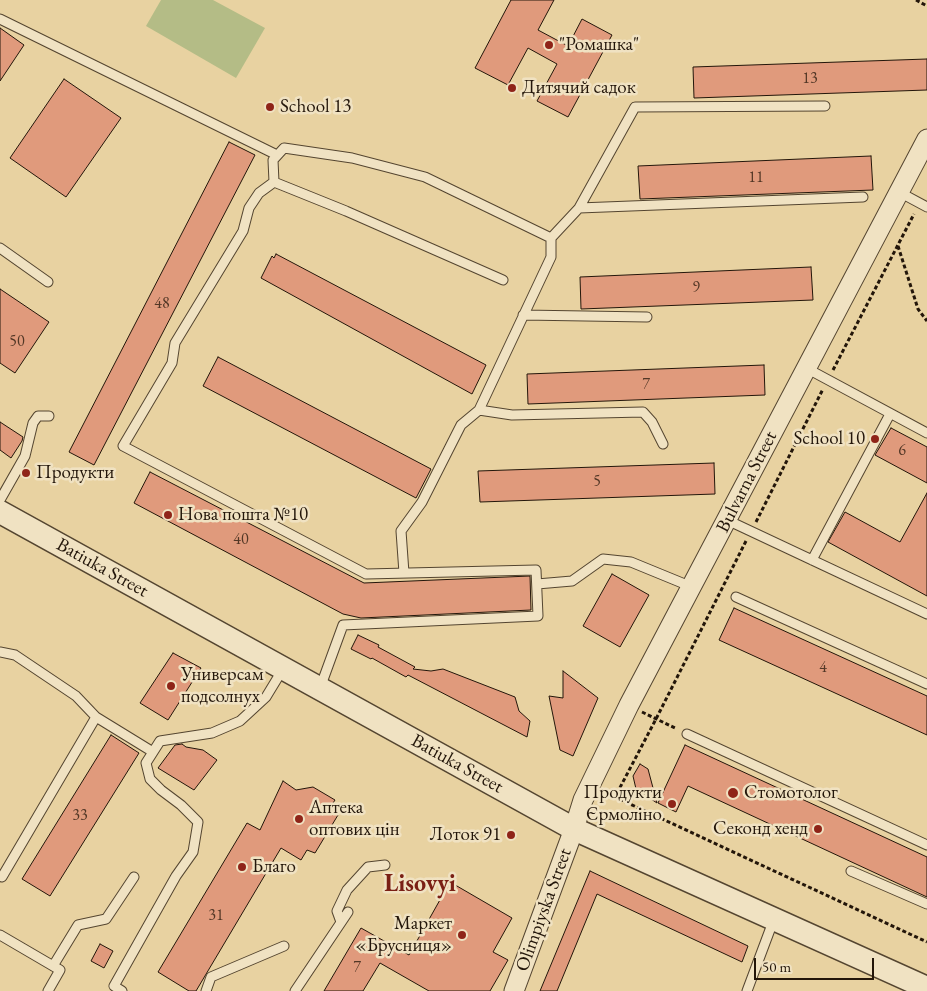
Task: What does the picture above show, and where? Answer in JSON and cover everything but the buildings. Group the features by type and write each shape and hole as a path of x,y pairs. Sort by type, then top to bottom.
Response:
{"street":[{"name":"Bulvarna Street","path":"574,829 583,800 629,705 927,139"},
{"name":"Batiuka Street","path":"3,512 574,829 927,988"},
{"name":"Olimpiyska Street","path":"514,991 574,829"}],"lane":[{"path":"0,19 277,156"},
{"path":"404,573 401,531 422,502 461,425 479,410 551,257 551,238 579,208 635,108 825,106"},
{"path":"274,182 273,160 284,148 352,158 425,177 551,238"},
{"path":"274,182 346,211 503,280"},
{"path":"274,182 259,193 249,208 243,232 175,343 172,363 123,446 366,574 536,570 538,616 343,624 320,688"},
{"path":"899,192 923,205"},
{"path":"579,208 863,197"},
{"path":"0,248 48,282"},
{"path":"523,316 647,317"},
{"path":"806,368 927,433"},
{"path":"479,410 512,415 642,412 652,422 662,444"},
{"path":"812,560 890,414"},
{"path":"3,512 25,456 33,423 38,416 49,416"},
{"path":"727,520 927,614"},
{"path":"537,584 572,581 602,559 631,562 692,588"},
{"path":"736,597 927,684"},
{"path":"0,652 15,655 76,696 96,717 153,752"},
{"path":"122,991 114,986 176,876 193,852 198,822 181,805 160,790 150,779 146,764 160,741 212,733 240,721 266,698 283,668"},
{"path":"2,877 96,717"},
{"path":"687,734 927,845"},
{"path":"341,922 337,911 347,890 368,867 385,865"},
{"path":"851,871 927,904"},
{"path":"53,966 78,925 106,919 134,877"},
{"path":"295,991 348,912"},
{"path":"746,991 774,919"},
{"path":"0,935 60,970 48,991"},
{"path":"206,991 211,977 284,946"}],"path":[{"path":"916,0 927,6"},
{"path":"923,205 898,245 656,719 614,797 927,942"},
{"path":"898,245 918,309 927,321"},
{"path":"721,589 736,597"},
{"path":"629,705 687,734"}],"green space":[{"path":"161,0 213,0 265,28 236,78 146,26"}],"place":[{"name":"\"Ромашка\"","path":"549,45"},
{"name":"Дитячий садок","path":"512,88"},
{"name":"School 13","path":"270,107"},
{"name":"School 10","path":"875,439"},
{"name":"Продукти","path":"26,473"},
{"name":"Нова пошта №10","path":"168,515"},
{"name":"Универсам подсолнух","path":"171,686"},
{"name":"Стомотолог","path":"733,793"},
{"name":"Продукти Єрмоліно","path":"672,804"},
{"name":"Аптека оптових цін","path":"299,819"},
{"name":"Секонд хенд","path":"818,829"},
{"name":"Лоток 91","path":"511,835"},
{"name":"Благо","path":"242,867"},
{"name":"Маркет «Брусниця»","path":"462,935"}],"district":[{"name":"Lisovyi","path":"420,884"}]}
